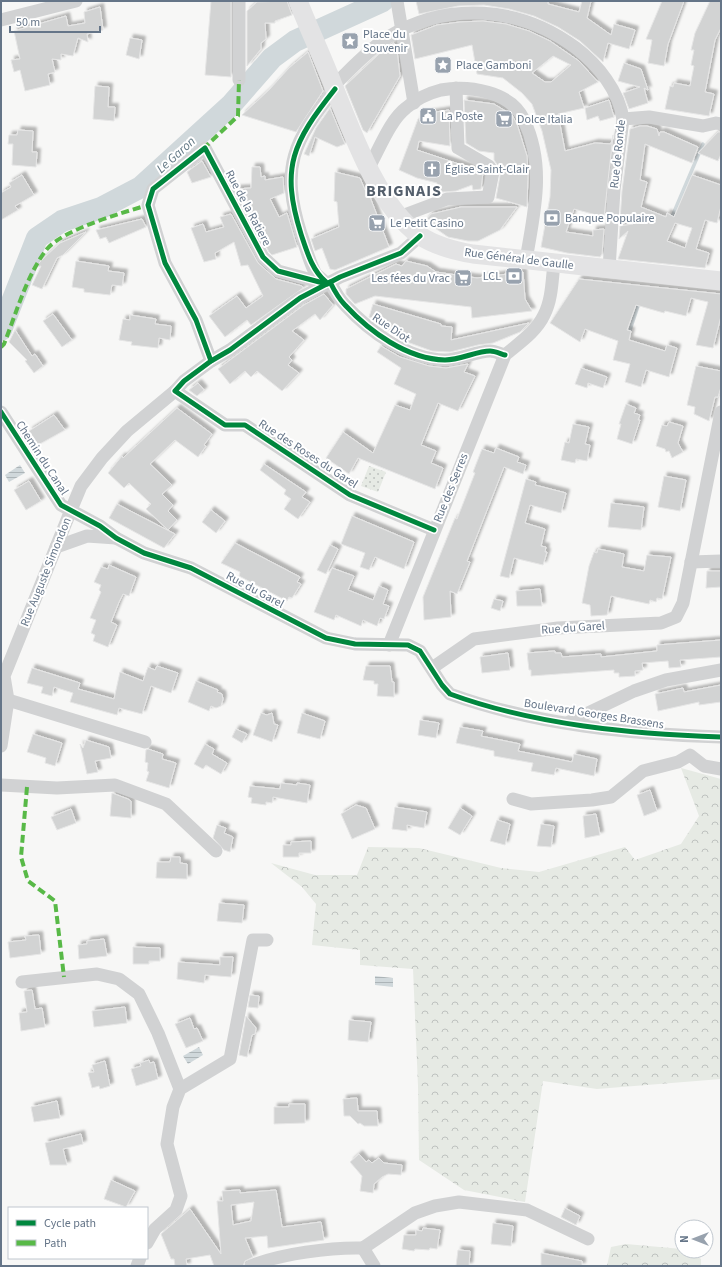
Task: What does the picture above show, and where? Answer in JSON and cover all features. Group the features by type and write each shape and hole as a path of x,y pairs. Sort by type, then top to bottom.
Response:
{"street":[{"path":"1,20 76,1"},
{"path":"238,1 239,80"},
{"path":"397,2 409,66 414,103"},
{"name":"Rue Général de Gaulle","path":"301,8 369,167 385,198 398,217 420,236 440,246 461,252 721,280"},
{"name":"Rue de Ronde","path":"401,27 461,13 506,15 546,28 560,36 580,51 595,66 617,97 623,119 614,190 609,269"},
{"path":"334,87 363,56 401,27"},
{"name":"Rue Diot","path":"334,87 310,121 294,155 292,166 293,207 316,273 328,283 344,304 367,325 402,349 426,357 445,360 490,351 505,355"},
{"path":"398,217 447,199 488,197 493,172 489,166 458,148 456,88"},
{"path":"369,167 397,117 405,108 426,95 456,88 489,93 504,99 516,107 524,119 531,136 538,172 537,196 526,260"},
{"path":"623,119 649,117 703,126 716,123 721,124"},
{"name":"Rue de la Ratiere","path":"211,361 196,320 165,263 148,205 153,189 205,148 263,257 278,271 328,283"},
{"name":"Rue Auguste Simondon","path":"1,746 8,700 2,676 81,486 102,458 127,431 175,391 184,381 211,361 230,350 300,298 328,283 400,253 420,236"},
{"path":"505,355 533,331 545,315 550,296 554,263"},
{"name":"Rue des Serres","path":"389,645 505,355"},
{"name":"Rue des Roses du Garel","path":"175,391 225,425 245,425 350,495 434,530"},
{"name":"Chemin du Canal","path":"1,412 61,505 70,510"},
{"name":"Rue du Garel","path":"70,510 100,526 116,538 144,553 170,560 201,573 326,638 355,644 408,645 420,651 432,668 474,639 558,628 661,623 676,617 684,603 691,562 716,457 721,412"},
{"path":"70,510 73,524 87,536"},
{"path":"56,547 87,536 116,538"},
{"path":"691,562 721,561"},
{"name":"Boulevard Georges Brassens","path":"432,668 442,685 450,694 538,718 667,735 721,737"},
{"path":"569,722 634,691 666,680 721,670"},
{"path":"8,700 145,742"},
{"path":"513,799 531,804 559,803 611,797 643,772 678,762 690,755 694,736"},
{"path":"690,755 704,766 721,769"},
{"path":"1,785 57,788 115,785 166,804 216,851"},
{"path":"148,1241 155,1229 176,1210 181,1196 167,1144 173,1107 180,1089 230,1059 253,940 267,940"},
{"path":"22,982 97,974 119,979 139,994 158,1033 180,1089"},
{"path":"251,1266 268,1259 347,1247 363,1248 415,1213 435,1206 459,1202 527,1210 588,1238"},
{"path":"363,1248 374,1266"}],"green space":[{"path":"369,466 386,472 378,492 361,486"},
{"path":"681,768 721,779 721,1079 597,1089 543,1081 525,1202 464,1190 419,1160 418,1086 413,969 360,965 360,950 312,945 316,904 302,887 271,863 315,875 357,875 368,847 419,848 501,868 539,872 625,847 635,860 681,844 699,816"},
{"path":"626,1244 674,1248 674,1259 701,1259 701,1266 607,1266 611,1247"}],"shaded area":[{"path":"20,465 25,473 9,482 5,475"},
{"path":"375,976 393,978 393,987 375,985"},
{"path":"199,1047 203,1055 188,1064 183,1056"}],"building":[{"path":"211,1 231,1 231,77 205,75"},
{"path":"287,1 292,15 275,21 275,23 265,23 266,39 261,43 261,49 247,66 247,11 257,2"},
{"path":"416,1 548,1 548,4 579,12 582,1 591,1 587,18 611,35 614,24 635,30 629,49 608,43 603,62 580,41 558,27 534,16 509,9 484,5 458,6 419,14"},
{"path":"662,1 684,1 668,44 664,66 648,63 652,40 646,39"},
{"path":"710,1 721,1 721,28 715,40 705,92 714,94 709,116 665,109 670,86 673,87 674,83 690,86 694,66 691,65 694,50 691,50 695,33"},
{"path":"100,7 103,30 87,34 88,42 78,38 73,56 61,54 61,60 52,59 55,72 48,74 50,85 25,91 20,70 14,72 11,60 20,59 14,31 66,16 68,26 85,23 84,12"},
{"path":"483,21 506,24 529,31 550,41 579,61 598,82 579,92 584,108 558,114 565,151 595,143 611,144 613,135 604,217 574,209 566,232 593,236 593,230 604,229 602,254 600,257 567,253 541,247 550,197 551,170 542,131 532,104 522,93 503,78 477,74 472,45 415,59 411,35 437,25","holes":["553,56 571,65 551,82 545,82 532,73"]},
{"path":"130,38 142,40 139,59 126,55"},
{"path":"394,43 397,50 400,76 367,133 363,130 345,86 379,54"},
{"path":"308,52 323,91 296,132 242,115 269,90 289,68"},
{"path":"624,63 641,69 648,90 644,88 648,103 629,109 623,93 640,87 618,81"},
{"path":"95,86 109,87 108,107 115,107 114,121 93,119"},
{"path":"464,100 494,104 512,115 517,124 527,156 527,207 496,198 501,170 494,160 494,153 479,151 466,143"},
{"path":"609,100 614,117 600,121 598,116 587,120 585,108"},
{"path":"330,108 345,144 337,147 315,137 309,156 304,154 316,128"},
{"name":"Église Saint-Clair","path":"449,110 450,146 419,141 417,150 483,172 481,189 473,190 472,185 456,191 443,192 437,190 437,183 417,178 399,170 418,119 423,114"},
{"path":"640,126 647,126 657,129 659,136 660,132 664,132 698,147 692,163 645,144 640,180 647,182 641,207 666,217 667,213 674,217 692,175 721,185 721,206 717,223 705,220 696,249 709,253 705,268 618,259 628,231 619,239 620,226 633,224 620,221 622,191 630,129","holes":["675,223 692,228 685,248 667,241"]},
{"path":"18,130 33,131 32,152 37,152 36,167 12,165 13,144 8,144 9,135 17,135"},
{"path":"718,132 721,132 721,154 718,161 698,153"},
{"path":"202,161 211,177 192,183 187,172"},
{"path":"252,167 260,167 261,177 265,176 265,180 283,177 284,193 270,199 279,217 287,213 297,247 272,255 269,252 236,189 251,188"},
{"path":"335,172 360,178 365,190 367,189 389,247 335,270 330,269 322,248 315,251 311,239 339,227 337,202 334,201"},
{"path":"22,175 34,195 15,206 18,210 1,220 1,193 11,187 9,183"},
{"path":"461,207 517,207 500,230 478,241 468,241 448,237 425,221 431,214"},
{"path":"231,214 258,263 276,279 302,286 303,288 251,325 247,320 225,337 209,316 237,296 246,308 263,296 248,265 241,266 234,242 215,253 216,259 204,262 191,228 203,224 206,232 224,227 220,217"},
{"path":"142,219 146,227 109,243 106,237 100,239 96,230"},
{"path":"86,232 63,255 57,258 42,289 32,285 41,266 36,266 45,257 60,243"},
{"path":"76,261 109,266 108,271 124,273 122,286 112,285 110,295 84,292 84,289 72,287"},
{"path":"406,261 427,266 436,272 477,278 523,272 525,299 532,311 472,318 471,307 375,296 355,304 346,294 346,289 396,264 402,266"},
{"path":"579,279 721,294 721,316 713,348 696,345 708,302 691,298 686,316 665,311 664,313 636,305 627,330 631,331 629,340 665,351 667,345 677,348 669,377 646,370 641,387 625,382 630,364 613,360 618,341 585,329 580,342 550,323"},
{"path":"324,294 333,305 320,320 315,314 292,331 304,340 289,357 292,360 288,365 299,373 282,391 257,371 251,377 245,371 230,384 218,369 304,305"},
{"path":"373,304 441,324 441,326 452,327 451,340 529,323 520,332 493,343 450,352 432,351 407,342 375,322 375,319 369,317"},
{"path":"53,314 72,340 62,347 43,321"},
{"path":"130,315 156,319 155,324 171,326 170,340 159,338 158,348 131,345 132,342 119,340 123,319 130,320"},
{"path":"15,330 32,356 35,354 43,366 34,373 25,361 27,360 9,342"},
{"path":"381,346 400,357 429,366 446,368 468,364 464,372 475,376 458,411 438,403 421,445 436,451 431,463 443,468 435,489 358,458 349,474 326,458 343,432 373,453 395,405 410,410 416,394 394,384 401,368 377,352"},
{"path":"696,366 721,371 721,387 718,397 715,397 709,421 694,414 695,407 687,405"},
{"path":"581,368 607,377 603,388 588,383 587,388 575,384"},
{"path":"198,383 204,390 197,396 189,390"},
{"path":"626,404 636,408 634,413 640,415 638,420 640,420 632,444 617,439 621,424 619,424"},
{"path":"177,408 212,434 198,457 175,440 150,464 172,485 162,494 173,505 168,511 177,520 168,530 146,509 151,504 129,483 124,488 108,473 122,456 123,458"},
{"path":"54,415 65,430 38,445 29,431"},
{"path":"669,422 683,426 678,443 683,452 672,458 669,451 666,452 665,449 656,446 662,425 667,426"},
{"path":"573,424 589,427 585,444 590,445 587,461 576,459 575,463 561,460 565,442 569,443"},
{"path":"496,448 519,457 517,462 526,465 523,474 504,467 467,561 470,562 457,594 450,591 451,617 424,620 423,597 455,518 457,519 475,473 473,472 482,449 494,453"},
{"path":"264,464 306,492 302,497 310,502 298,519 284,509 291,499 284,494 286,490 260,470"},
{"path":"664,476 686,480 680,511 658,507"},
{"path":"526,479 536,482 535,485 566,493 561,513 530,505 525,523 545,529 541,546 546,547 545,552 547,552 543,565 514,558 509,578 500,576"},
{"path":"29,481 41,501 26,510 14,490"},
{"path":"611,503 644,507 641,530 608,527"},
{"path":"117,504 175,534 164,548 109,518"},
{"path":"211,510 225,521 216,533 202,522"},
{"path":"352,516 414,542 404,569 375,557 369,570 360,567 365,553 341,544"},
{"path":"235,543 300,577 297,582 301,584 292,598 289,597 287,601 239,576 240,572 221,563"},
{"path":"330,545 338,549 326,574 317,570"},
{"path":"598,549 624,554 622,567 644,571 647,555 671,557 662,599 657,598 656,602 650,600 649,604 611,596 607,615 591,616 590,605 582,603 589,566 594,552 597,553"},
{"path":"109,565 136,577 129,596 123,594 111,622 117,625 108,647 93,641 95,635 91,633 96,620 90,618 101,592 99,590 101,585 94,582 101,567 108,569"},
{"path":"332,568 354,576 348,590 373,600 379,586 388,590 383,604 389,606 384,619 380,618 377,626 363,620 361,626 336,615 334,620 314,612"},
{"path":"707,571 721,571 721,587 706,588"},
{"path":"540,589 542,606 517,606 516,591"},
{"path":"494,599 503,601 500,611 491,608"},
{"path":"721,640 721,657 680,660 681,667 669,668 668,661 642,663 643,670 635,671 635,676 619,677 619,673 614,673 614,670 531,676 527,653 555,651 555,653 561,653 562,657 601,654 601,657 657,651 657,645"},
{"path":"508,653 510,670 482,673 480,657"},
{"path":"157,666 178,673 171,693 151,686 142,714 119,708 117,715 70,702 73,693 54,687 52,696 41,693 43,687 27,683 32,668 80,683 78,689 114,699 120,672 143,681 148,667 155,670"},
{"path":"366,666 390,666 392,682 394,682 394,697 377,696 378,684 374,684 374,681 363,680"},
{"path":"196,681 218,690 217,692 222,694 223,699 221,706 216,708 211,706 209,711 188,702"},
{"path":"721,685 721,702 699,705 699,702 658,711 655,694 683,688 684,692"},
{"path":"261,713 267,715 272,713 274,724 278,725 272,742 253,735"},
{"path":"302,713 325,721 320,739 297,733"},
{"path":"420,720 439,723 436,738 418,735"},
{"path":"460,727 483,731 481,736 520,744 518,751 572,762 574,754 597,759 594,776 556,768 554,775 531,771 533,763 494,756 494,751 456,743"},
{"path":"236,729 247,734 242,743 232,737"},
{"path":"33,734 62,743 55,766 45,763 46,758 27,752"},
{"path":"86,740 109,747 111,758 95,761 98,772 87,774 80,744 83,748"},
{"path":"205,744 214,749 212,754 227,763 221,774 206,765 203,769 194,764"},
{"path":"148,749 163,754 162,759 176,763 169,788 146,781 149,772 147,771 148,763 145,762 146,750"},
{"path":"281,783 310,785 307,803 273,797 272,803 266,802 266,805 251,803 252,798 248,797 250,786 280,789"},
{"path":"650,790 657,811 644,816 637,795"},
{"path":"112,793 131,801 131,818 110,816"},
{"path":"356,805 366,808 375,829 352,839 341,814"},
{"path":"395,807 427,812 424,828 407,825 407,831 392,829"},
{"path":"460,808 472,816 460,835 448,828"},
{"path":"71,809 76,823 57,830 51,817"},
{"path":"596,814 600,835 585,838 583,816"},
{"path":"497,820 510,824 505,845 490,841"},
{"path":"541,824 554,826 551,847 537,846"},
{"path":"217,825 226,828 224,833 233,837 230,852 224,850 213,838"},
{"path":"311,841 311,853 299,853 299,857 283,857 283,845 291,845 291,842"},
{"path":"171,857 180,857 180,863 187,864 187,879 156,878 157,862 170,862"},
{"path":"219,903 244,905 242,923 217,921"},
{"path":"39,935 41,954 10,958 8,942 26,940 25,936"},
{"path":"104,939 107,956 79,959 78,945 87,944 87,941"},
{"path":"133,947 160,948 160,961 149,961 149,964 133,964"},
{"path":"220,957 233,957 231,977 205,975 204,983 177,979 178,962 220,965"},
{"path":"32,990 35,1009 42,1008 45,1027 21,1031 19,1013 27,1012 24,991"},
{"path":"250,995 259,996 258,1008 248,1007"},
{"path":"125,1007 127,1023 94,1027 92,1011"},
{"path":"246,1016 256,1028 255,1034 252,1035 247,1057 239,1055"},
{"path":"190,1018 194,1029 197,1028 203,1041 186,1048 175,1024"},
{"path":"349,1020 371,1022 368,1042 348,1040"},
{"path":"149,1060 150,1063 154,1062 158,1079 136,1086 131,1069 141,1066 140,1063"},
{"path":"105,1061 110,1086 100,1089 99,1086 92,1088 88,1073 94,1072 92,1065"},
{"path":"357,1098 358,1111 377,1111 378,1126 364,1126 360,1123 358,1124 350,1116 344,1116 343,1099"},
{"path":"57,1101 60,1118 34,1122 31,1107"},
{"path":"289,1104 305,1104 305,1123 274,1124 274,1107 289,1107"},
{"path":"81,1134 83,1144 63,1149 67,1165 50,1165 45,1143"},
{"path":"359,1154 366,1162 369,1160 372,1163 379,1158 384,1163 402,1165 401,1175 388,1174 382,1177 374,1184 373,1193 360,1191 362,1176 350,1162"},
{"path":"111,1180 135,1191 126,1207 104,1199"},
{"path":"240,1190 240,1193 276,1190 282,1227 321,1222 324,1240 268,1248 267,1236 245,1238 253,1257 245,1261 243,1266 214,1266 210,1255 186,1259 187,1266 175,1266 174,1259 171,1259 161,1234 190,1209 221,1254 217,1201 223,1201 222,1191","holes":["254,1202 251,1221 233,1225 231,1205"]},
{"path":"565,1208 580,1216 576,1225 561,1217"},
{"path":"493,1223 513,1226 511,1246 491,1244"},
{"path":"423,1228 440,1230 437,1249 415,1249 414,1251 402,1249 404,1235 416,1235 416,1230 422,1231"},
{"path":"458,1250 470,1251 469,1266 456,1266"},
{"path":"541,1253 582,1261 582,1266 541,1266"}],"waterway":[{"name":"Le Garon","path":"1,330 37,238 62,221 101,208 141,187 231,105 272,58 295,41 383,1"},
{"path":"671,219 703,144"},
{"path":"630,330 639,303"}],"marked path":[{"path":"203,149 238,116 239,80"},
{"path":"1,347 4,344 28,282 47,249 55,242 80,228 148,205"},
{"path":"27,787 21,857 28,881 55,901 64,977"}],"cycle path":[{"path":"326,282 317,272 308,254 301,234 295,211 291,173 294,156 300,141 309,125 335,89"},
{"path":"211,361 196,320 165,263 148,205 153,189 205,148 263,257 278,271 327,284"},
{"path":"420,236 401,253 340,277 300,298 230,350 211,361 184,381 175,391 225,425 245,425 350,495 434,530"},
{"path":"330,282 341,300 366,325 390,342 417,355 445,360 457,359 485,351 494,351 505,355"},
{"path":"1,412 61,505 100,526 116,538 144,553 191,568 326,638 355,644 408,645 420,651 442,685 450,694 482,705 584,726 687,736 721,737"}],"place":[{"name":"Place du Souvenir","path":"350,41"},
{"name":"Place Gamboni","path":"443,65"},
{"name":"La Poste","path":"428,116"},
{"name":"Dolce Italia","path":"504,119"},
{"name":"Église Saint-Clair","path":"432,169"},
{"name":"Banque Populaire","path":"552,218"},
{"name":"Le Petit Casino","path":"377,223"},
{"name":"LCL","path":"514,276"},
{"name":"Les fées du Vrac","path":"463,278"}],"district":[{"name":"BRIGNAIS","path":"404,191"}]}
